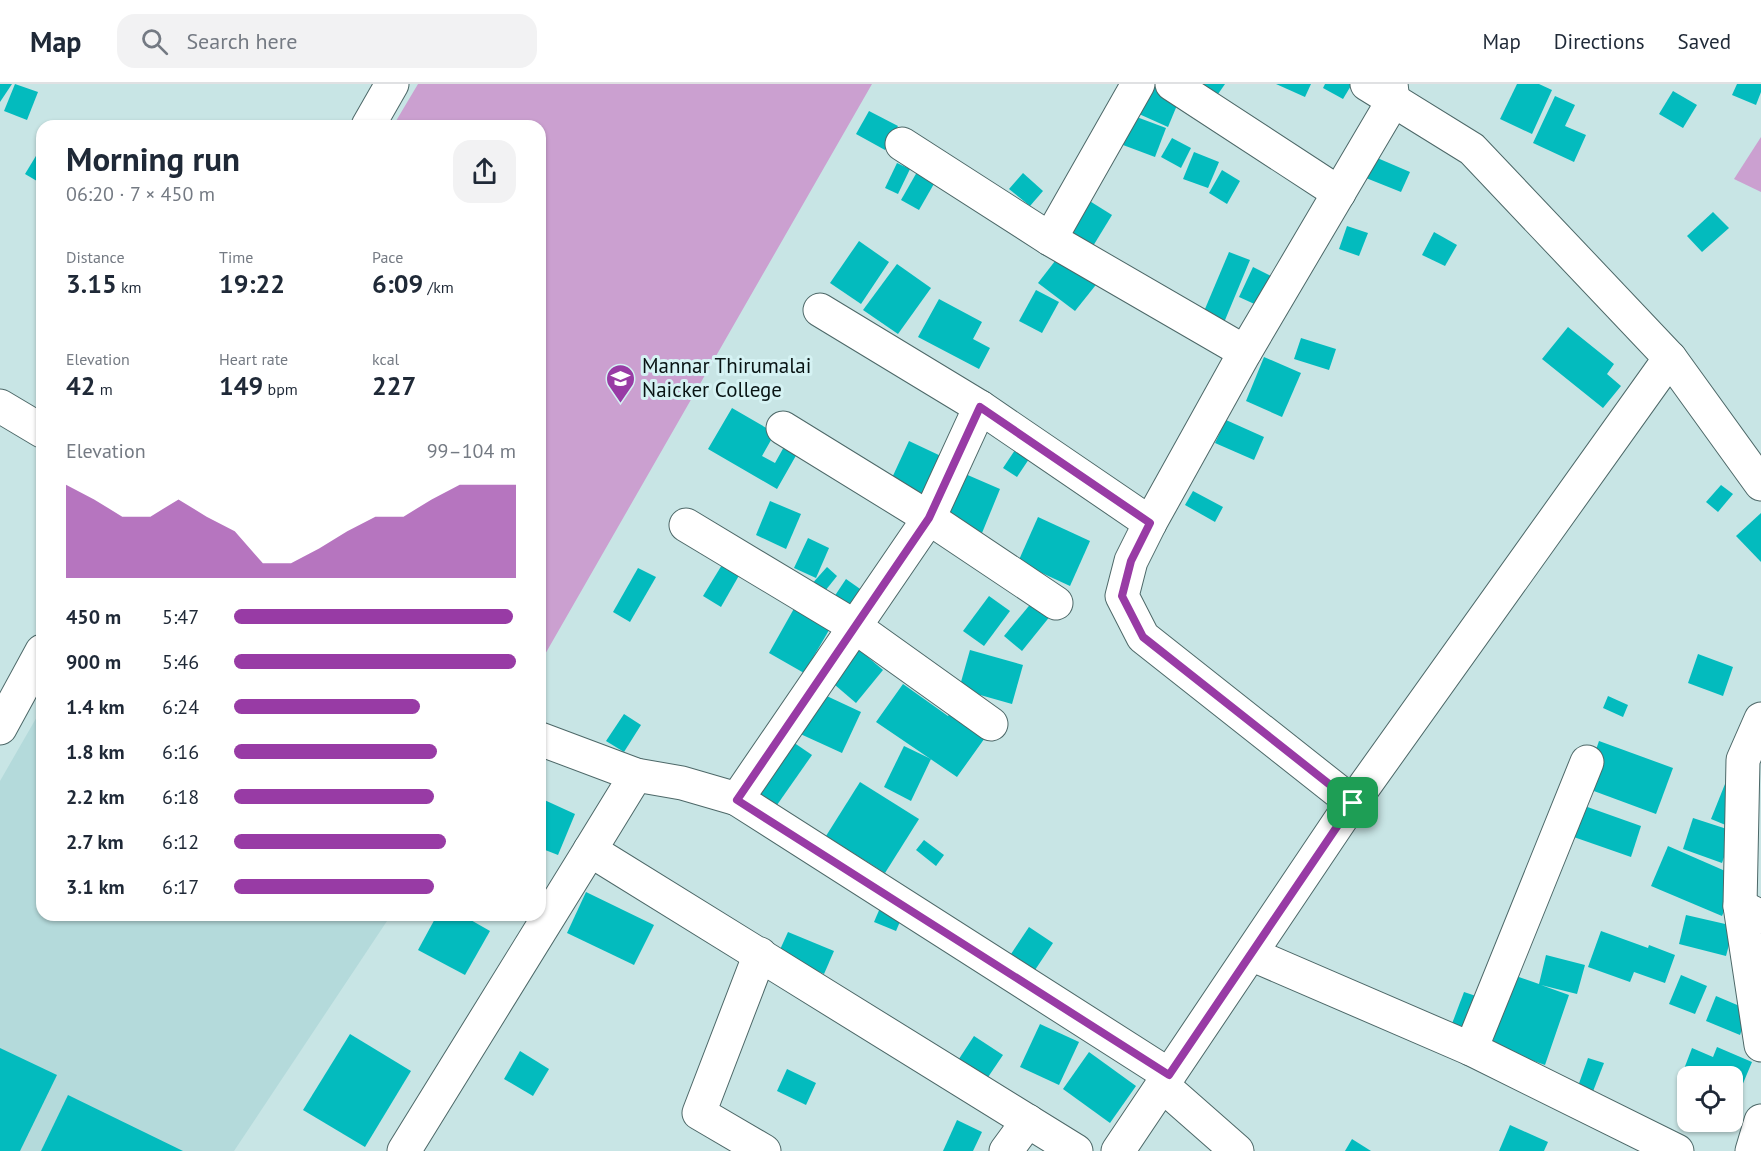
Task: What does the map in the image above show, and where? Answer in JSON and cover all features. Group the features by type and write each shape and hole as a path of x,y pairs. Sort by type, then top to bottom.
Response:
{"street":[{"path":"371,120 392,84"},
{"path":"1050,239 1138,84"},
{"path":"1172,84 1339,193"},
{"path":"1353,803 1143,637 1122,596 1131,561 1150,523 1245,352 1339,193 1384,90 1472,149 1670,358 1761,484"},
{"path":"902,144 1050,239 1245,352"},
{"path":"820,310 980,407 1150,523"},
{"path":"1118,1151 1353,803 1670,358"},
{"path":"0,406 36,427"},
{"path":"737,800 929,518 980,407"},
{"path":"783,428 929,518 1056,603"},
{"path":"686,525 854,626 991,724"},
{"path":"0,728 36,662"},
{"path":"1761,719 1743,760 1752,796 1751,912 1761,1045"},
{"path":"546,741 636,775 682,783 737,800 1166,1080 1237,1151"},
{"path":"1470,1049 1587,762"},
{"path":"404,1151 636,775"},
{"path":"590,850 1076,1151"},
{"path":"760,954 699,1113 765,1151"},
{"path":"1251,954 1470,1049 1677,1151"},
{"path":"1006,1151 1028,1121"},
{"path":"1752,1151 1761,1122"}],"shaded area":[{"name":"Mannar Thirumalai Naicker College","path":"418,84 872,84 546,653 546,120 397,120"},
{"path":"1761,137 1761,192 1734,179"},
{"path":"36,718 36,921 387,921 234,1151 0,1151 0,781"}],"building":[{"path":"0,84 12,84 0,102"},
{"path":"15,84 38,92 27,120 4,111"},
{"path":"1197,84 1225,84 1216,97"},
{"path":"1276,84 1311,84 1305,97"},
{"path":"1325,84 1352,84 1343,99 1323,88"},
{"path":"1517,84 1539,84 1552,90 1532,134 1500,119"},
{"path":"1737,84 1761,84 1761,92 1756,105 1732,95"},
{"path":"1152,86 1180,98 1168,127 1139,114"},
{"path":"1673,91 1697,105 1683,128 1659,114"},
{"path":"1555,96 1575,105 1565,126 1586,135 1574,162 1533,143"},
{"path":"869,111 898,126 885,150 856,134"},
{"path":"1134,116 1166,128 1155,157 1123,145"},
{"path":"1172,138 1191,148 1181,168 1161,157"},
{"path":"1194,152 1219,162 1208,188 1183,179"},
{"path":"36,156 36,180 25,174"},
{"path":"1375,157 1410,172 1401,192 1366,178"},
{"path":"897,163 910,169 898,194 885,188"},
{"path":"921,165 939,175 919,210 901,200"},
{"path":"1222,170 1240,181 1227,204 1209,193"},
{"path":"1023,173 1043,191 1030,206 1009,189"},
{"path":"1088,200 1112,215 1090,251 1066,236"},
{"path":"1713,212 1729,228 1702,252 1687,236"},
{"path":"1347,226 1368,233 1359,256 1339,249"},
{"path":"1434,232 1457,245 1445,266 1422,255"},
{"path":"859,241 889,262 861,304 830,283"},
{"path":"1062,252 1099,281 1075,311 1038,283"},
{"path":"1229,252 1250,260 1223,325 1202,316"},
{"path":"897,264 931,288 898,334 863,310"},
{"path":"1253,267 1275,278 1261,307 1239,297"},
{"path":"1036,290 1059,302 1042,333 1019,321"},
{"path":"939,299 982,322 973,339 990,348 979,369 918,337"},
{"path":"1568,327 1614,364 1607,374 1621,386 1603,408 1542,359"},
{"path":"1301,338 1336,349 1329,370 1294,359"},
{"path":"1264,357 1301,373 1282,417 1246,401"},
{"path":"732,408 775,433 762,456 775,463 785,445 798,452 777,489 708,449"},
{"path":"1226,420 1264,437 1254,460 1215,443"},
{"path":"909,441 943,457 925,496 891,480"},
{"path":"1021,441 1035,450 1017,477 1003,468"},
{"path":"963,473 1000,489 982,533 944,518"},
{"path":"1721,485 1733,494 1718,512 1706,502"},
{"path":"1193,491 1223,507 1215,522 1185,505"},
{"path":"770,501 801,514 786,549 756,535"},
{"path":"1761,513 1761,562 1736,536"},
{"path":"1038,517 1090,541 1070,586 1018,562"},
{"path":"808,538 829,548 816,578 794,568"},
{"path":"728,555 745,565 721,607 703,596"},
{"path":"827,567 837,576 821,596 810,586"},
{"path":"638,568 656,577 630,622 613,612"},
{"path":"846,579 863,591 849,612 832,600"},
{"path":"989,596 1010,611 984,646 963,631"},
{"path":"1033,601 1051,615 1022,651 1004,636"},
{"path":"796,605 832,625 804,673 769,653"},
{"path":"856,647 883,670 856,703 828,679"},
{"path":"970,650 1023,665 1012,704 959,689"},
{"path":"1698,654 1733,667 1723,696 1688,683"},
{"path":"903,684 948,716 952,711 987,735 957,777 876,722"},
{"path":"816,691 861,712 842,753 796,732"},
{"path":"1608,696 1628,705 1623,717 1603,708"},
{"path":"624,714 641,725 624,752 606,741"},
{"path":"790,740 812,755 777,805 755,790"},
{"path":"1599,741 1673,768 1656,814 1583,787"},
{"path":"904,746 931,759 911,801 884,787"},
{"path":"860,782 919,819 885,873 826,836"},
{"path":"1725,784 1742,791 1728,826 1711,819"},
{"path":"546,801 575,814 558,855 546,850"},
{"path":"1579,804 1641,826 1631,857 1568,835"},
{"path":"1693,818 1733,831 1722,863 1683,849"},
{"path":"924,840 944,855 936,866 916,850"},
{"path":"1668,846 1739,877 1722,916 1651,886"},
{"path":"586,892 654,925 634,965 567,933"},
{"path":"883,901 905,910 896,931 874,922"},
{"path":"1686,915 1734,926 1726,956 1679,944"},
{"path":"434,921 472,921 490,931 465,975 418,950"},
{"path":"1029,927 1053,943 1035,970 1011,954"},
{"path":"1601,931 1675,955 1665,983 1634,972 1630,982 1588,967"},
{"path":"788,932 834,951 824,974 778,954"},
{"path":"1546,955 1585,965 1577,994 1541,985 1569,995 1545,1065 1491,1046 1516,976 1539,984"},
{"path":"1681,975 1707,986 1695,1014 1669,1004"},
{"path":"1464,992 1482,998 1469,1036 1450,1029"},
{"path":"1716,996 1749,1010 1740,1035 1706,1021"},
{"path":"1040,1024 1079,1042 1059,1085 1020,1067"},
{"path":"350,1034 411,1071 365,1147 303,1110"},
{"path":"974,1036 1003,1055 980,1089 951,1071"},
{"path":"1717,1047 1752,1062 1743,1083 1743,1066 1685,1066 1692,1048 1713,1057"},
{"path":"0,1048 57,1075 20,1151 0,1151"},
{"path":"520,1051 549,1069 533,1096 504,1079"},
{"path":"1089,1052 1136,1086 1110,1123 1063,1089"},
{"path":"1588,1058 1604,1063 1592,1094 1577,1089"},
{"path":"787,1069 816,1083 806,1105 777,1091"},
{"path":"68,1095 183,1151 41,1151"},
{"path":"957,1120 982,1132 973,1151 943,1151"},
{"path":"1510,1125 1548,1142 1544,1151 1499,1151"},
{"path":"1352,1139 1371,1151 1345,1151"}],"place":[{"name":"Mannar Thirumalai Naicker College","path":"621,404"}],"route":[{"path":"980,407 1150,523 1131,561 1122,596 1132,621 1143,637 1353,803 1169,1075 737,800 929,518 980,407"}]}
